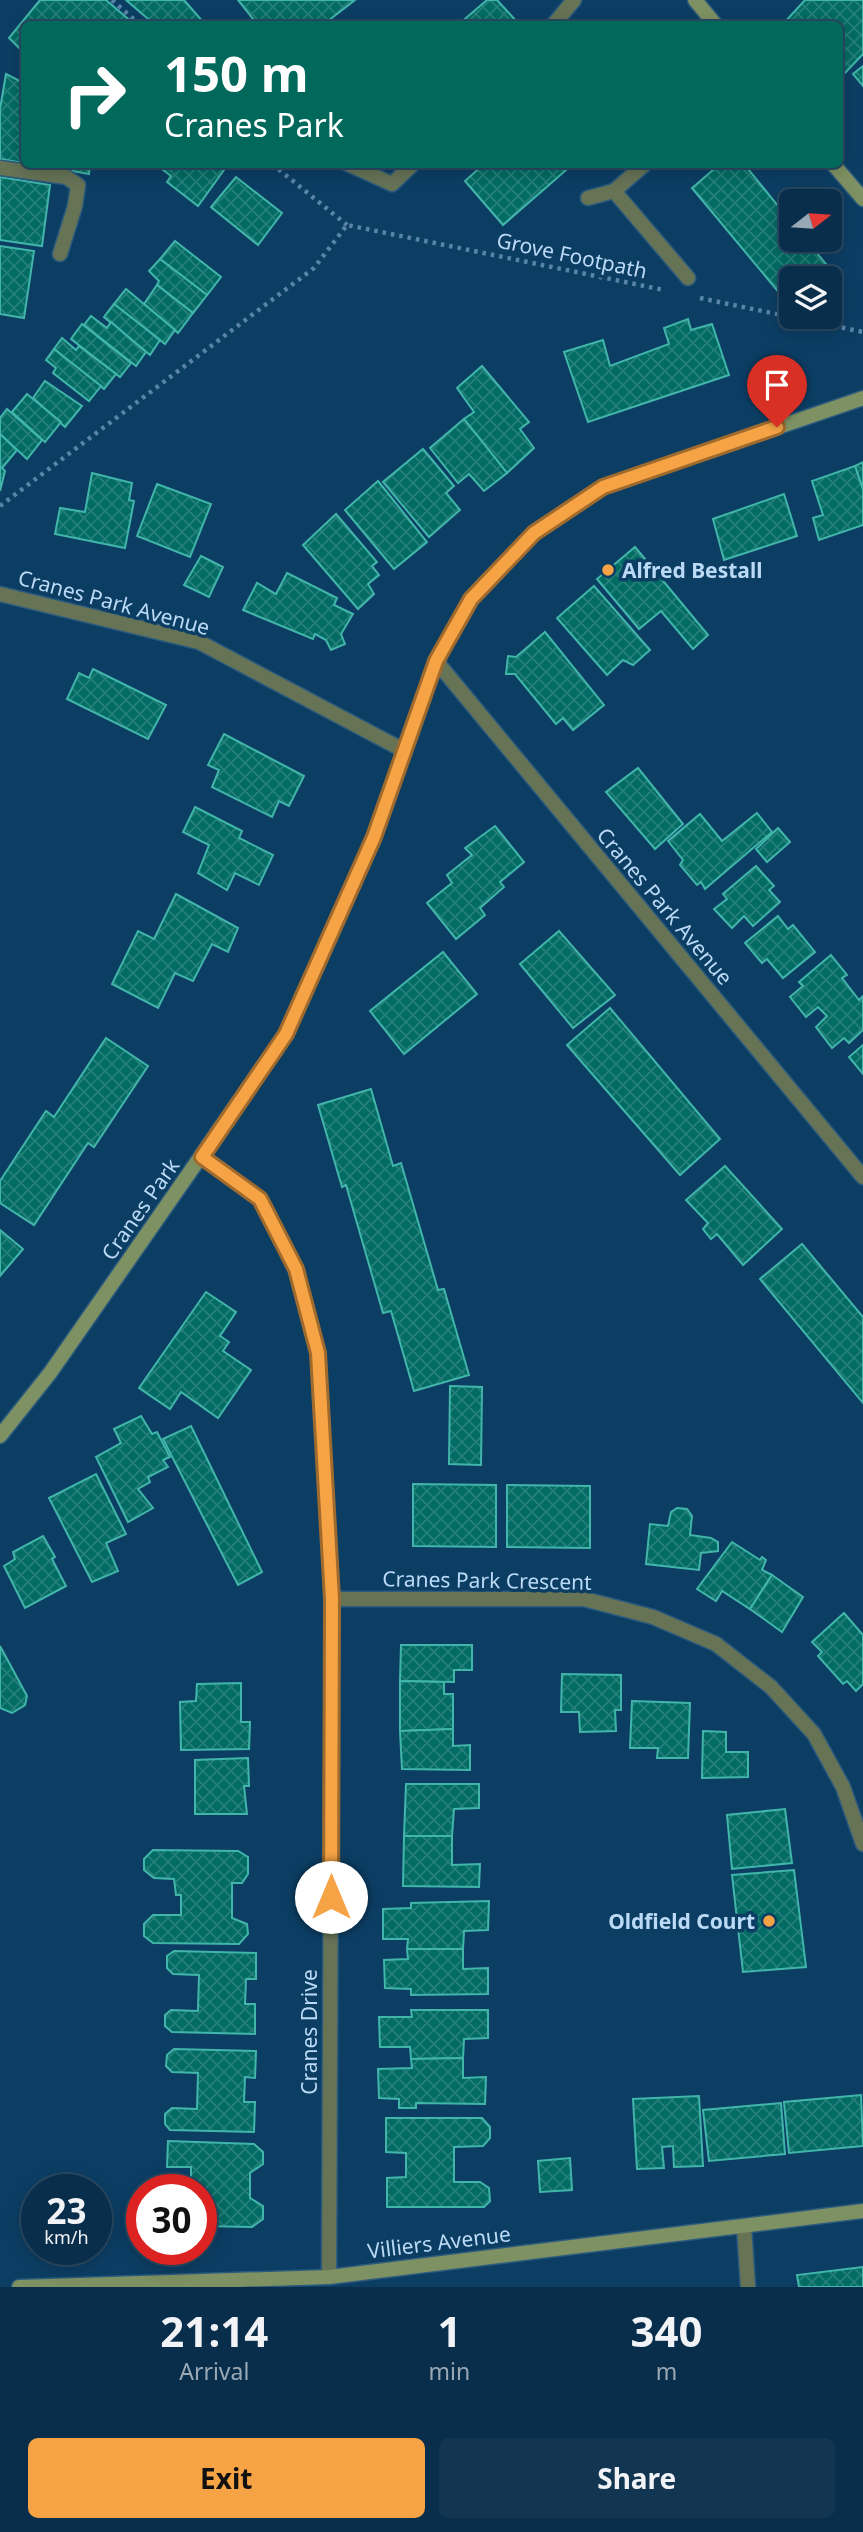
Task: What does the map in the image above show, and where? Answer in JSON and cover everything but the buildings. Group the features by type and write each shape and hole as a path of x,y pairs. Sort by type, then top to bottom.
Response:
{"street":[{"path":"556,21 574,0"},
{"path":"695,0 712,21"},
{"path":"0,168 66,177 78,186 75,206 60,254"},
{"path":"357,168 392,184 409,168"},
{"path":"588,198 614,191 640,168"},
{"path":"836,168 863,199"},
{"path":"614,191 688,278"},
{"name":"Cranes Park","path":"0,1436 50,1373 286,1034 374,837 436,661 471,599 534,533 603,487 863,398"},
{"name":"Cranes Park Avenue","path":"0,594 200,642 403,750"},
{"name":"Cranes Park Avenue","path":"436,661 863,1177"},
{"name":"Cranes Drive","path":"202,1157 260,1199 296,1269 318,1353 332,1599 329,2277"},
{"name":"Cranes Park Crescent","path":"332,1599 584,1599 653,1617 716,1644 771,1687 814,1734 843,1787 863,1844"},
{"name":"Villiers Avenue","path":"19,2287 329,2277 863,2211"},
{"path":"744,2226 748,2287"}],"path":[{"path":"112,0 136,21"},
{"name":"Grove Footpath","path":"277,168 346,225 670,292"},
{"path":"0,506 314,268 346,225"},
{"path":"697,297 779,314"},
{"path":"842,327 863,331"}],"place":[{"name":"Alfred Bestall","path":"608,570"},
{"name":"Oldfield Court","path":"769,1921"}],"route":[{"path":"331,1897 332,1599 318,1353 296,1269 260,1199 202,1157 286,1034 374,837 436,661 471,599 534,533 603,487 777,427"}]}
